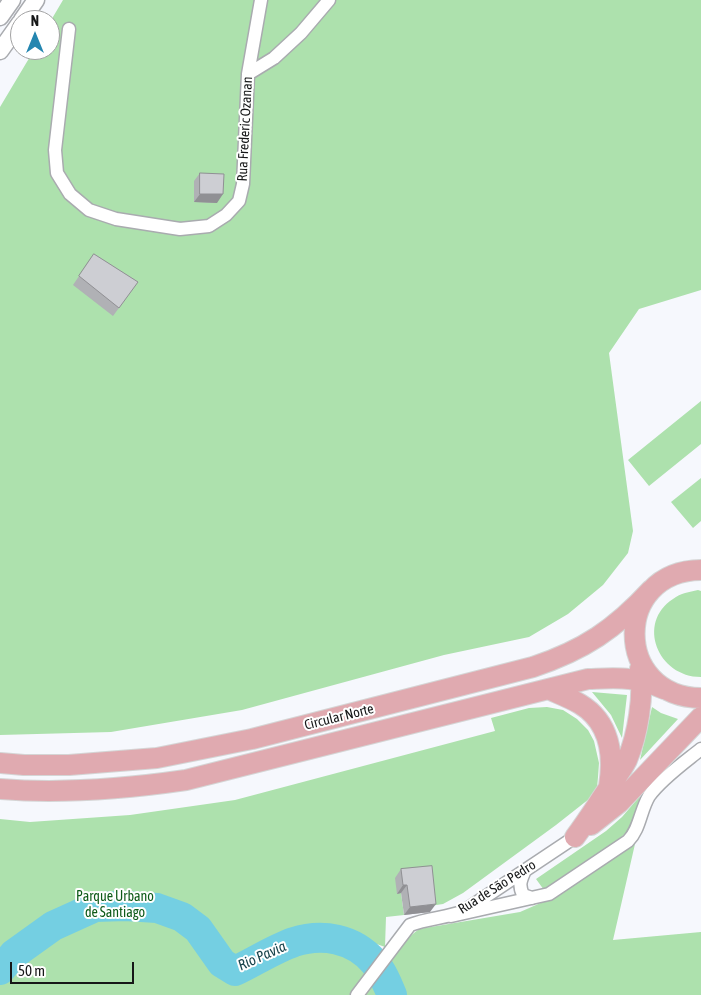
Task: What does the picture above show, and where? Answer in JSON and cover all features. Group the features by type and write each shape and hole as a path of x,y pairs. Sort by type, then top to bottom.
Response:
{"main road":[{"path":"575,837 624,765 633,741 640,701 641,680 634,641 635,622 641,604 651,590 667,578 692,571"},
{"name":"Circular Norte","path":"0,763 69,765 158,758 252,739 533,667 583,647 631,611 651,590"},
{"path":"638,658 648,675 664,689"},
{"name":"Circular Norte","path":"0,789 67,791 186,780 588,679 620,678 641,680 680,696 701,698"},
{"path":"548,689 581,705 596,718 604,731 611,750 612,769 608,789"},
{"path":"575,837 619,803 701,717"}],"street":[{"path":"0,17 12,0"},
{"name":"Rua Frederic Ozanan","path":"69,29 55,150 57,173 70,194 89,210 116,218 180,229 209,226 226,216 239,201 243,184 248,74 261,0"},
{"path":"248,74 274,58 301,33 329,0"},
{"path":"0,51 10,37"},
{"path":"692,571 701,562"},
{"path":"451,916 549,894 628,841 635,834 645,804 651,794 676,769 701,749"},
{"name":"Rua de São Pedro","path":"357,995 410,925 421,921 451,916 464,910 575,837"},
{"path":"525,870 520,888 523,894 532,898"}],"green space":[{"path":"63,0 701,0 701,290 639,309 609,353 633,531 628,553 603,585 568,614 529,637 444,655 242,710 111,732 0,735 0,107 28,60 60,60 60,10 57,10"},
{"path":"701,401 701,444 649,486 628,460"},
{"path":"701,478 701,521 693,528 671,502"},
{"path":"698,590 701,591 701,677 686,675 673,668 663,659 657,647 654,634 656,621 662,609 679,595"},
{"path":"592,692 627,695 622,738 611,715"},
{"name":"Parque Urbano de Santiago","path":"547,707 563,710 577,719 588,730 594,741 599,763 597,788 589,799 556,825 463,893 443,904 430,906 401,893 404,915 386,917 385,947 340,933 316,931 293,936 247,960 233,962 226,958 214,944 206,930 204,920 201,936 203,945 216,963 233,976 244,974 296,948 315,944 334,944 351,952 367,975 352,995 0,995 0,819 30,822 130,815 235,800 495,731 491,718 529,708"},
{"path":"652,707 661,713 678,719 640,760"},
{"path":"640,796 638,815 630,829 617,841 544,890 536,879 606,831 622,817"},
{"path":"635,844 613,940 701,932 701,995 365,995 409,937 419,929 520,912 559,895"}],"building":[{"path":"200,173 224,174 223,194 200,194"},
{"path":"94,254 138,282 119,308 79,276"},
{"path":"432,866 436,904 410,907 407,885 403,885 401,869"}],"waterway":[{"name":"Rio Pavia","path":"0,970 14,954 53,926 95,907 126,906 157,908 182,917 198,929 222,963 235,971 279,948 305,939 326,938 347,943 357,947 374,962 382,973 392,995"}]}
